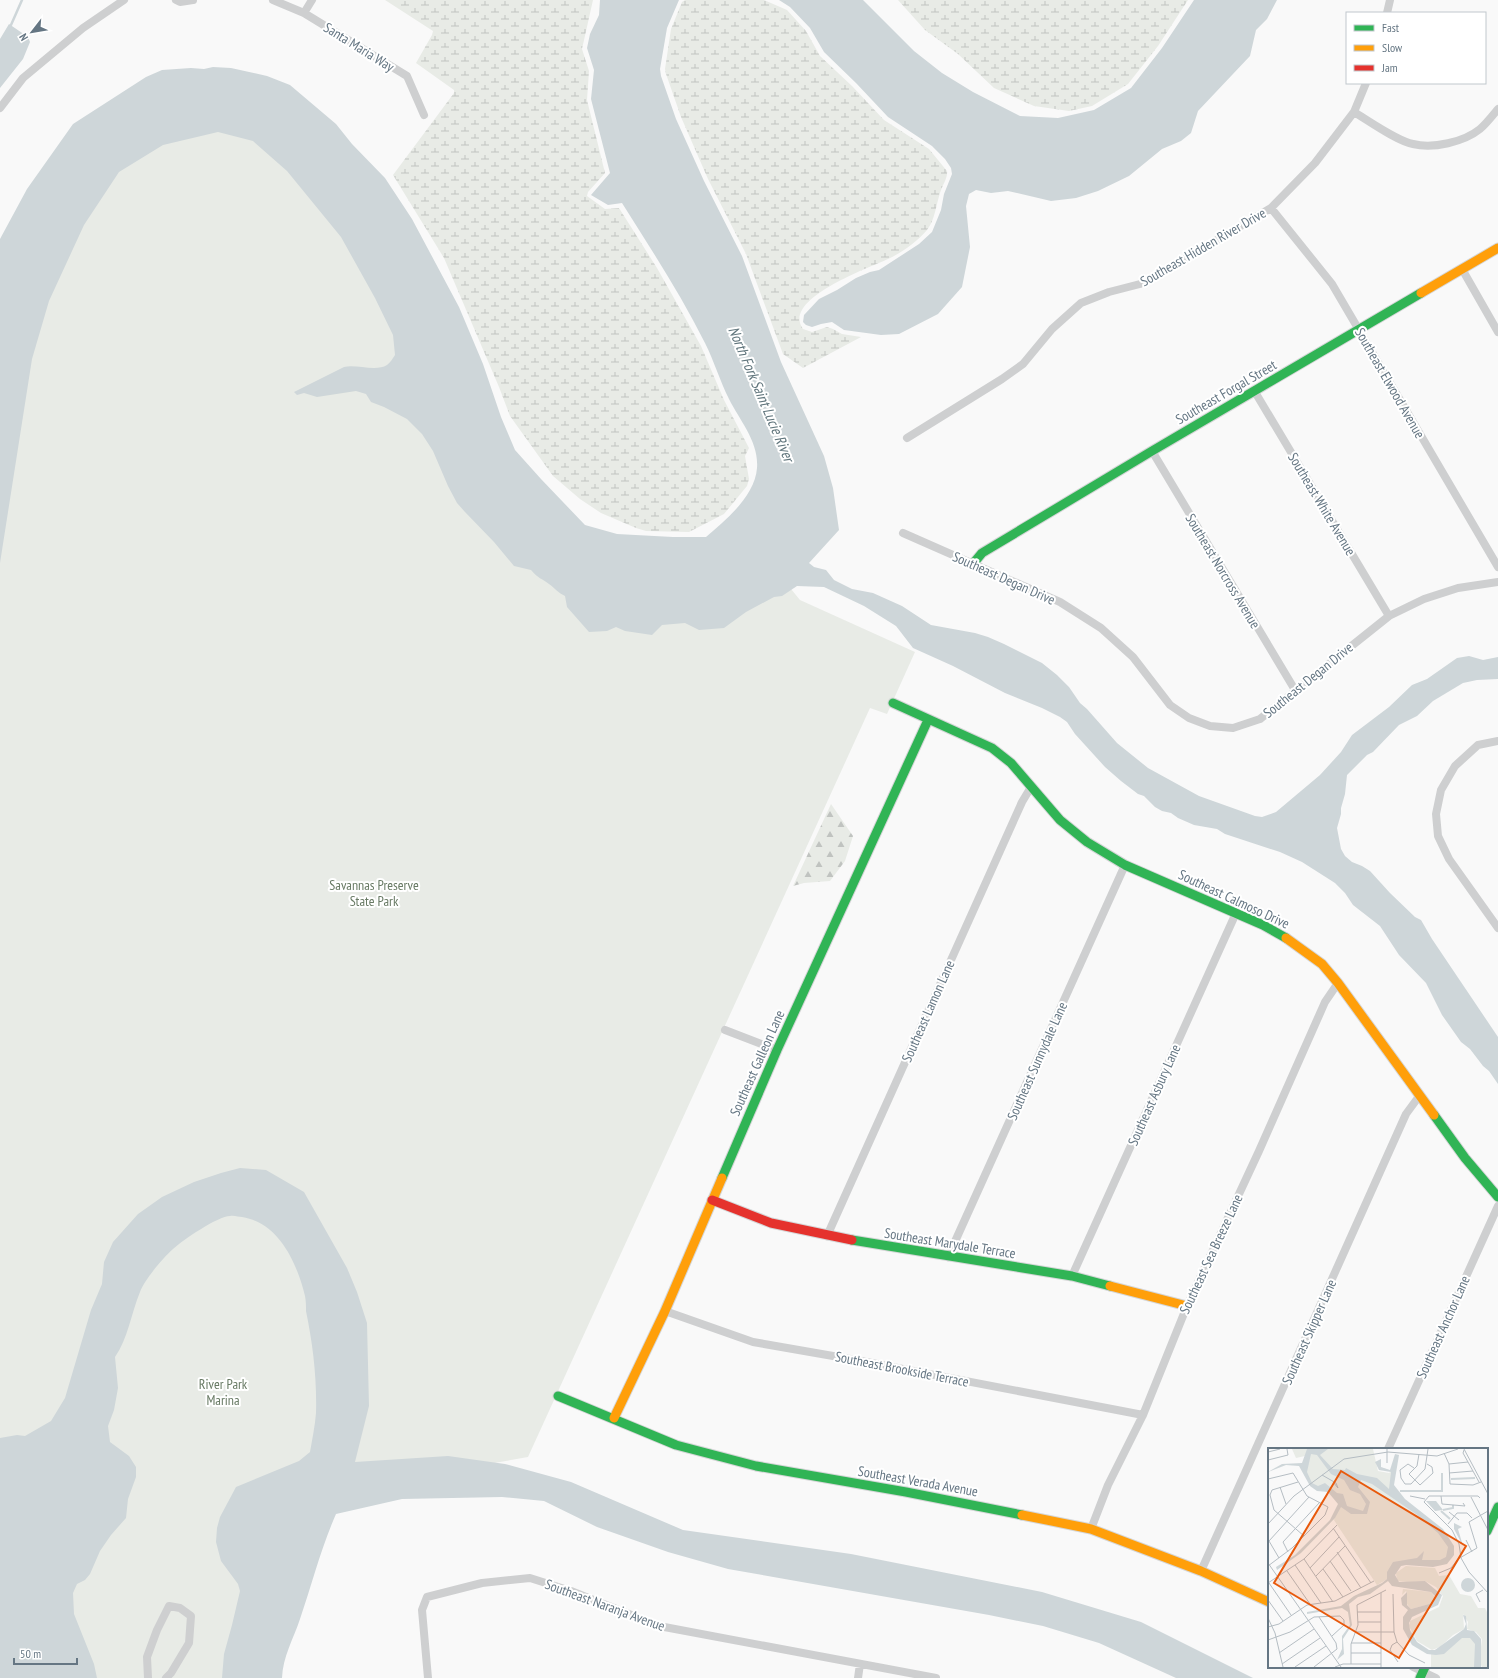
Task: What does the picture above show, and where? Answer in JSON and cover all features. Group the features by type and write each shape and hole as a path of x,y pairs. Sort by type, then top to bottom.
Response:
{"street":[{"path":"0,108 23,78 83,28 124,0"},
{"path":"176,0 180,2 193,0"},
{"name":"Santa Maria Way","path":"273,0 304,13 407,76 424,115"},
{"path":"304,13 312,0"},
{"path":"1387,12 1390,0"},
{"name":"Southeast Hidden River Drive","path":"907,438 1002,379 1023,364 1052,329 1081,303 1109,292 1140,284 1272,208 1315,163 1354,112 1366,84"},
{"path":"1354,112 1388,132 1413,144 1438,146 1459,141 1480,130 1498,109"},
{"name":"Southeast Elwood Avenue","path":"1272,208 1332,284 1498,567"},
{"name":"Southeast Forgal Street","path":"972,565 982,553 1152,451 1255,392 1498,248"},
{"path":"1462,269 1498,332"},
{"name":"Southeast White Avenue","path":"1255,392 1389,616"},
{"name":"Southeast Norcross Avenue","path":"1152,451 1294,690"},
{"name":"Southeast Degan Drive","path":"903,533 972,565 1060,602 1102,628 1133,657 1170,705 1189,718 1210,726 1232,728 1260,719 1294,690 1389,616 1424,599 1458,588 1498,582"},
{"name":"Southeast Calmoso Drive","path":"893,703 992,748 1011,763 1060,820 1082,838 1125,865 1263,925 1296,944 1322,964 1338,983 1465,1158 1498,1197"},
{"name":"Southeast Galleon Lane","path":"614,1418 665,1311 778,1050 928,720"},
{"path":"1498,742 1478,745 1455,766 1441,790 1436,814 1438,836 1449,859 1498,928"},
{"name":"Southeast Lamon Lane","path":"827,1236 1022,802 1031,788"},
{"name":"Southeast Sunnydale Lane","path":"948,1257 1125,865"},
{"name":"Southeast Asbury Lane","path":"1072,1276 1236,913"},
{"name":"Southeast Sea Breeze Lane","path":"1091,1529 1108,1485 1143,1414 1187,1306 1259,1151 1325,1002 1338,983"},
{"path":"725,1030 778,1050"},
{"name":"Southeast Skipper Lane","path":"1201,1571 1406,1114 1420,1095"},
{"name":"Southeast Marydale Terrace","path":"712,1200 771,1223 827,1236 948,1257 1072,1276 1187,1306"},
{"name":"Southeast Anchor Lane","path":"1388,1448 1498,1206"},
{"name":"Southeast Brookside Terrace","path":"665,1311 753,1342 1143,1414"},
{"name":"Southeast Verada Avenue","path":"558,1396 676,1445 756,1466 906,1492 1091,1529 1201,1571 1268,1602"},
{"path":"1488,1529 1498,1507"},
{"name":"Southeast Naranja Avenue","path":"428,1678 422,1610 428,1597 482,1583 530,1578 572,1591 659,1626 936,1678"},
{"path":"148,1678 147,1657 156,1630 169,1606 180,1608 191,1616 189,1643 171,1673 166,1678"},
{"path":"858,1678 860,1664"},
{"path":"1423,1672 1436,1678"}],"green space":[{"path":"385,0 593,0 582,49 589,71 587,100 605,173 588,192 587,196 605,209 619,208 657,268 701,346 724,400 749,448 745,456 749,479 747,486 724,514 689,532 646,531 601,513 580,499 553,476 510,416 444,258 393,175 454,93 454,90 416,63 433,31"},
{"path":"685,0 764,0 787,10 806,31 820,56 852,86 884,120 929,149 947,171 947,176 940,193 932,222 919,239 893,257 830,286 815,296 804,307 800,318 803,329 812,332 827,327 842,334 861,337 803,368 783,354 746,254 708,179 681,117 666,74 665,69 671,29 682,2"},
{"path":"898,0 1188,0 1158,46 1128,84 1092,106 1069,111 1034,106 994,88 958,54 925,30"},
{"name":"Savannas Preserve State Park","path":"150,120 276,126 575,577 773,567 800,600 915,652 887,714 870,708 528,1457 426,1475 303,1494 254,1678 0,1678 0,356"},
{"path":"831,804 853,836 845,861 830,881 804,883 793,886"}],"water":[{"name":"North Fork Saint Lucie River","path":"600,0 679,0 667,28 660,69 661,76 676,119 704,181 742,256 781,362 824,456 833,488 839,530 809,563 814,567 826,570 834,580 852,589 873,593 902,606 931,625 975,633 988,637 1042,663 1069,687 1080,703 1117,743 1148,768 1199,796 1255,816 1262,817 1276,812 1320,775 1341,752 1352,735 1389,707 1412,685 1427,679 1457,658 1469,656 1483,660 1498,657 1498,679 1477,680 1463,683 1433,701 1417,716 1399,725 1373,752 1367,755 1347,775 1345,794 1337,828 1341,849 1345,856 1352,862 1370,871 1390,893 1415,917 1421,920 1432,939 1498,1037 1498,1084 1470,1049 1461,1042 1442,1015 1426,983 1399,955 1380,926 1353,905 1345,893 1335,883 1302,862 1280,852 1225,834 1217,829 1194,825 1171,813 1162,811 1155,807 1144,796 1138,794 1105,767 1075,734 1067,722 1060,717 1005,693 953,666 913,648 896,626 864,606 824,587 797,586 782,596 774,597 746,612 724,628 699,630 685,623 662,625 652,635 625,631 616,627 607,631 589,632 567,607 565,596 538,577 531,570 514,566 494,542 457,503 433,451 422,434 407,419 371,402 366,394 356,391 317,397 304,393 297,395 294,392 344,367 354,366 377,368 387,365 395,355 393,335 375,298 341,237 287,171 253,141 218,132 163,145 119,172 84,225 49,301 32,359 0,563 0,239 27,189 73,124 146,77 162,70 191,68 231,68 267,76 290,85 336,124 352,144 385,178 412,219 459,307 483,364 501,417 515,450 585,525 617,534 706,537 722,523 745,498 755,478 757,458 752,441 729,399 696,325 622,203 608,205 591,195 610,173 591,99 594,70 587,48 590,34 599,15"},
{"path":"779,0 863,0 914,51 942,73 973,92 1020,116 1058,118 1094,110 1131,88 1162,48 1194,0 1277,0 1267,19 1256,30 1250,56 1198,111 1191,133 1181,141 1162,149 1129,176 1098,191 1076,198 1051,201 1008,191 991,193 976,190 969,194 966,206 970,247 962,287 938,314 899,334 881,335 844,330 832,322 812,327 803,322 804,315 819,299 856,278 879,270 919,244 932,232 941,210 944,194 952,174 951,168 945,159 932,146 888,117 824,52 810,28 790,7"},
{"path":"9,24 28,37 30,42 23,59 0,88 0,39"},
{"path":"240,1168 266,1170 304,1192 347,1268 357,1292 367,1323 369,1406 355,1462 448,1456 505,1464 571,1482 683,1530 851,1554 1042,1592 1141,1622 1253,1678 1176,1678 1099,1643 1043,1626 989,1615 728,1569 668,1552 597,1527 544,1501 502,1497 402,1499 336,1514 286,1655 282,1678 222,1678 224,1654 240,1591 238,1584 221,1561 216,1542 217,1528 220,1517 236,1487 299,1461 310,1452 316,1413 313,1349 306,1311 305,1296 297,1271 284,1246 266,1227 255,1221 233,1216 217,1220 201,1229 178,1245 159,1263 142,1287 123,1342 115,1357 118,1388 114,1410 108,1426 110,1442 129,1456 136,1467 136,1477 128,1499 126,1518 111,1535 100,1551 90,1574 85,1580 77,1584 73,1593 74,1614 94,1664 97,1678 0,1678 0,1438 17,1435 25,1436 51,1421 65,1398 91,1310 102,1284 104,1262 113,1242 138,1214 162,1197 194,1182"}],"waterway":[{"path":"11,25 22,0"}],"traffic: fast":[{"path":"972,565 982,553 1421,293"},
{"path":"893,703 992,748 1011,763 1060,820 1087,842 1125,865 1263,925 1286,938"},
{"path":"722,1178 777,1050 928,720"},
{"path":"1434,1115 1465,1158 1498,1197"},
{"path":"852,1240 1072,1276 1110,1286"},
{"path":"558,1396 676,1445 756,1466 906,1492 1022,1515"},
{"path":"1488,1529 1498,1507"},
{"path":"1420,1678 1425,1668"}],"traffic: slow":[{"path":"1421,293 1498,248"},
{"path":"1286,938 1322,964 1338,983 1434,1115"},
{"path":"614,1418 665,1311 722,1178"},
{"path":"1110,1286 1187,1306"},
{"path":"1022,1515 1091,1529 1201,1571 1268,1602"}],"traffic: jam":[{"path":"712,1200 771,1223 852,1240"}],"park label":[{"name":"River Park Marina","path":"223,1392"}]}
